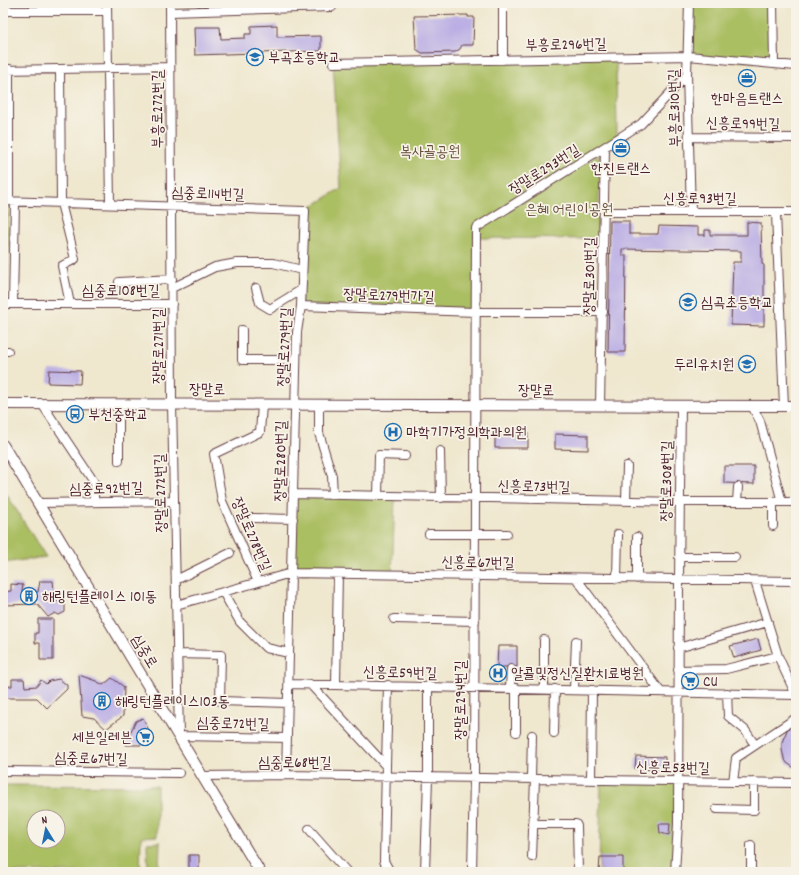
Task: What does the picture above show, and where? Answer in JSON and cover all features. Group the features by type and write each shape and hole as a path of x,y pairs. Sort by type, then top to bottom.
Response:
{"street":[{"name":"부흥로272번길","path":"170,3 171,206"},
{"path":"502,60 503,3"},
{"name":"부흥로310번길","path":"689,3 687,75 691,212"},
{"path":"773,3 774,64"},
{"path":"170,12 332,5"},
{"path":"3,11 107,7 110,204"},
{"name":"부흥로296번길","path":"333,63 688,56 796,66"},
{"path":"13,304 6,70 170,67"},
{"path":"60,69 61,203"},
{"name":"장말로293번길","path":"476,405 476,228 641,124 687,75"},
{"name":"신흥로99번길","path":"689,137 796,138"},
{"name":"장말로301번길","path":"600,406 605,147"},
{"name":"심중로114번길","path":"9,201 305,211"},
{"name":"심중로108번길","path":"61,203 75,259 62,266 70,304"},
{"name":"장말로271번길","path":"171,206 172,404"},
{"name":"장말로279번길","path":"296,405 297,332 301,306 305,211"},
{"name":"신흥로93번길","path":"604,212 796,212"},
{"path":"776,213 784,406"},
{"name":"장말로271번길","path":"172,288 215,267 237,263 273,263 302,270"},
{"path":"119,282 172,279"},
{"name":"장말로279번길","path":"256,288 260,303 270,309 301,290"},
{"name":"심중로108번길","path":"3,304 172,304"},
{"name":"장말로279번가길","path":"301,306 476,312"},
{"path":"476,312 602,312"},
{"path":"242,330 242,360 296,360"},
{"name":"장말로","path":"3,404 796,406"},
{"path":"42,404 94,482 94,502"},
{"path":"119,404 119,461"},
{"name":"장말로272번길","path":"172,404 179,736"},
{"name":"장말로278번길","path":"258,582 222,502 214,454 260,432 262,404"},
{"name":"장말로280번길","path":"286,775 296,405"},
{"path":"319,405 320,433 332,476 333,495"},
{"name":"장말로294번길","path":"472,872 474,779 476,405"},
{"name":"장말로308번길","path":"675,872 678,824 678,648 681,406"},
{"path":"752,406 760,421 782,502"},
{"name":"심중로","path":"3,445 260,872"},
{"path":"440,451 441,498"},
{"path":"378,496 379,455 405,456"},
{"path":"626,501 627,466"},
{"path":"737,502 738,488"},
{"name":"신흥로73번길","path":"293,494 680,502 796,502"},
{"name":"심중로92번길","path":"38,504 174,501"},
{"path":"772,502 773,526"},
{"name":"장말로280번길","path":"253,518 293,519"},
{"path":"429,534 507,534"},
{"path":"617,578 618,534"},
{"path":"637,537 637,579"},
{"path":"176,580 230,554"},
{"path":"679,557 735,557"},
{"name":"신흥로67번길","path":"176,604 291,573 796,581"},
{"path":"336,684 338,574"},
{"path":"576,578 660,691"},
{"name":"신흥로59번길","path":"289,684 544,688 796,695 778,656 755,581"},
{"path":"223,592 240,622 266,648 289,653"},
{"path":"394,619 475,621"},
{"path":"678,648 768,622"},
{"path":"544,640 544,688"},
{"path":"574,689 576,641"},
{"path":"177,654 221,655 220,701 288,703"},
{"path":"678,670 726,669 778,656"},
{"path":"511,669 516,732"},
{"path":"310,684 386,766"},
{"path":"388,685 384,861 390,872"},
{"path":"425,872 428,778 428,686"},
{"path":"554,733 555,689"},
{"path":"591,780 592,690"},
{"path":"727,693 728,716 746,730 755,745"},
{"path":"733,782 736,758 796,718"},
{"path":"532,735 532,858"},
{"name":"심중로72번길","path":"179,736 287,738"},
{"name":"심중로67번길","path":"3,771 179,773"},
{"name":"심중로68번길","path":"203,776 286,775 474,779"},
{"name":"신흥로53번길","path":"474,779 796,783"},
{"path":"717,810 754,810 754,782"},
{"path":"533,824 576,824 578,872"},
{"path":"309,828 347,872"},
{"path":"751,845 751,872"}],"green space":[{"path":"689,3 773,3 774,64 688,56"},
{"name":"복사골공원","path":"616,57 617,139 476,228 476,312 301,306 305,211 341,188 333,63"},
{"name":"은혜 어린이공원","path":"600,154 598,239 478,238 480,228"},
{"path":"3,207 9,207 7,297 3,297"},
{"path":"293,494 395,497 392,575 291,573"},
{"path":"3,495 7,495 46,557 3,563"},
{"path":"601,780 678,781 675,872 599,872"},
{"path":"3,785 157,786 157,836 141,837 140,872 3,872"},
{"path":"160,842 159,872 148,872 147,843"}],"building":[{"path":"468,15 468,17 474,17 473,45 462,45 460,49 455,52 422,53 416,49 414,16"},
{"path":"277,25 277,37 321,36 321,51 195,55 194,27 220,27 221,39 245,38 245,34 251,34 251,26"},
{"path":"610,221 629,221 629,234 658,234 659,226 698,227 698,235 705,235 705,230 710,230 710,235 747,235 747,222 761,223 762,264 764,265 764,326 731,325 733,262 741,262 741,251 622,249 622,255 626,255 625,352 608,352"},
{"path":"49,370 81,371 80,384 48,383"},
{"path":"495,433 528,433 528,448 495,448"},
{"path":"555,434 588,435 588,450 555,449"},
{"path":"724,466 754,466 754,484 724,483"},
{"name":"해링턴플레이스 101동","path":"40,581 53,581 55,600 65,604 65,612 59,615 55,613 48,617 37,604 3,605 3,592 11,591 11,584 23,585 22,591 38,592"},
{"path":"38,619 53,619 53,660 40,660 40,643 35,643 35,633 38,633"},
{"path":"758,639 761,650 734,658 730,646"},
{"path":"498,646 517,646 517,667 497,667"},
{"name":"해링턴플레이스103동","path":"79,675 103,685 112,678 124,687 123,716 106,729 94,718 82,716"},
{"path":"12,679 24,679 25,687 37,686 41,680 46,684 49,681 59,679 67,685 67,689 47,708 37,698 3,698 3,687 12,686"},
{"path":"143,718 152,737 141,745 126,745 125,735 129,735 136,721"},
{"path":"796,722 796,769 787,763 784,758 782,742 788,728"},
{"path":"636,756 665,757 665,770 635,769"},
{"path":"659,824 670,824 669,835 660,833"},
{"path":"189,855 199,855 199,872 189,872"},
{"path":"600,857 623,857 623,872 599,872"}],"place":[{"name":"부곡초등학교","path":"255,57"},
{"name":"한마음트랜스","path":"747,78"},
{"name":"한진트랜스","path":"621,148"},
{"name":"심곡초등학교","path":"688,302"},
{"name":"두리유치원","path":"747,364"},
{"name":"부천중학교","path":"75,414"},
{"name":"마학기가정의학과의원","path":"393,432"},
{"name":"해링턴플레이스 101동","path":"29,596"},
{"name":"알콜및정신질환치료병원","path":"498,673"},
{"name":"CU","path":"690,681"},
{"name":"해링턴플레이스103동","path":"102,701"},
{"name":"세븐일레븐","path":"145,737"}]}
